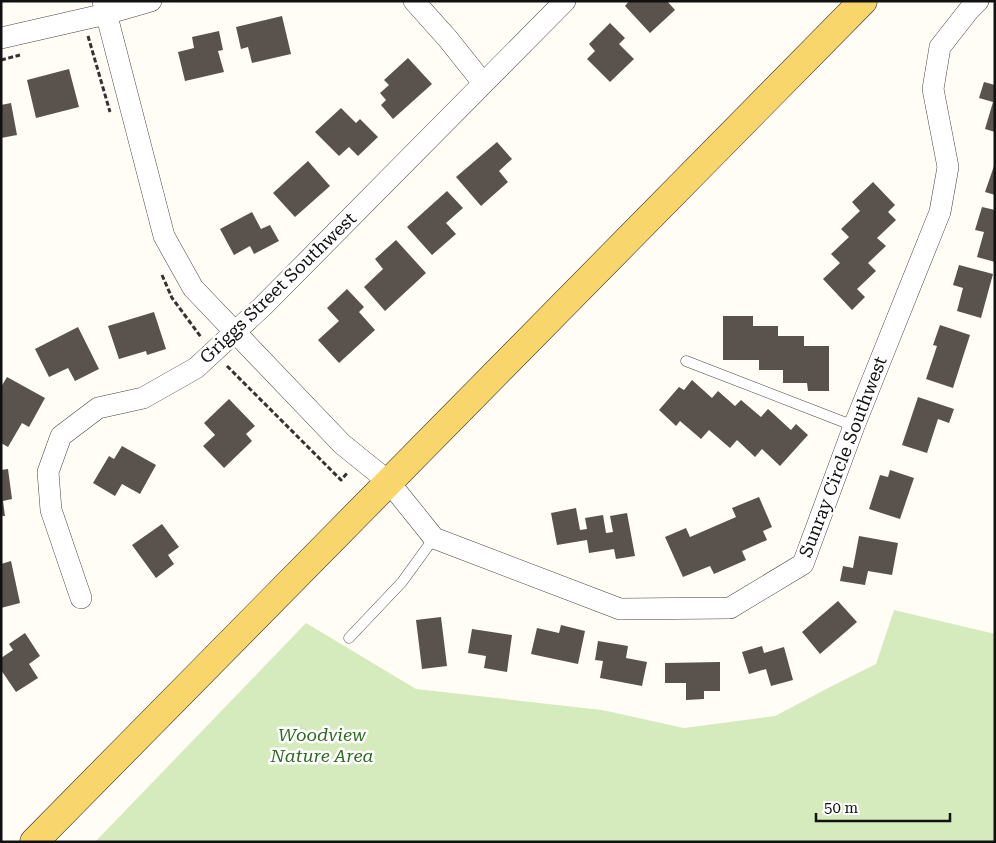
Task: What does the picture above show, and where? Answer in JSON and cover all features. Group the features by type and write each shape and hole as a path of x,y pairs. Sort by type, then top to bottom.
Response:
{"main road":[{"path":"34,842 863,1"}],"street":[{"path":"1,38 104,8 151,1"},
{"path":"414,1 448,39 483,84"},
{"name":"Griggs Street Southwest","path":"81,598 51,510 48,472 61,436 98,408 144,398 196,368 270,299 565,1"},
{"name":"Sunray Circle Southwest","path":"434,538 620,609 730,608 803,564 854,426 940,212 948,167 933,89 940,47 978,1"},
{"path":"104,8 164,236 192,288 342,444 389,482 434,538"}],"lane":[{"path":"686,361 854,426"},
{"path":"349,638 402,582 434,538"}],"green space":[{"name":"Woodview Nature Area","path":"894,610 995,634 995,842 95,842 306,623 416,689 602,710 684,728 775,716 876,664"}],"building":[{"path":"629,1 667,1 675,10 650,33 625,6"},
{"path":"282,16 291,54 252,63 248,47 241,49 236,27"},
{"path":"610,23 625,38 619,44 634,59 610,82 587,59 595,51 589,44"},
{"path":"219,31 223,50 218,51 224,72 185,81 178,52 194,48 192,37"},
{"path":"408,58 432,84 393,119 381,105 386,100 380,93 389,85 384,80"},
{"path":"69,69 79,107 36,118 27,80"},
{"path":"984,82 995,85 995,132 985,129 993,102 979,98"},
{"path":"11,103 17,135 1,138 1,105"},
{"path":"341,108 356,123 360,119 378,137 358,156 349,147 339,156 315,132"},
{"path":"497,142 512,159 499,171 508,182 481,206 456,177"},
{"path":"308,161 330,186 295,217 273,193"},
{"path":"995,166 995,195 985,192"},
{"path":"873,182 895,205 888,212 896,220 877,238 886,246 868,263 876,271 857,289 865,297 852,310 823,279 840,263 831,254 849,237 841,229 860,211 852,202"},
{"path":"447,191 463,208 446,223 456,234 432,255 407,227"},
{"path":"982,207 995,210 995,262 977,257 984,232 975,230"},
{"path":"252,212 261,229 270,225 279,241 254,254 250,246 234,255 220,229"},
{"path":"396,240 426,273 385,311 364,287 383,269 375,259"},
{"path":"959,265 993,274 981,318 957,311 963,288 953,285"},
{"path":"347,289 364,307 359,312 375,330 339,363 318,340 339,321 327,308"},
{"path":"154,312 166,349 147,355 146,351 119,359 108,326"},
{"path":"723,316 753,316 753,326 778,326 778,336 804,336 804,346 829,346 829,391 808,391 807,383 783,383 783,370 759,370 759,360 723,360"},
{"path":"940,325 970,335 953,388 926,379 937,346 933,345"},
{"path":"78,327 99,369 75,381 68,368 49,377 35,349"},
{"path":"7,377 45,398 29,427 22,423 8,447 1,443 1,387"},
{"path":"692,380 712,398 718,391 735,406 741,400 761,417 768,409 791,430 796,424 808,435 780,466 762,449 755,457 737,440 730,448 709,430 701,439 680,421 676,426 659,410 679,387 684,390"},
{"path":"918,397 954,409 949,423 938,419 927,453 902,445"},
{"path":"229,399 255,426 246,434 252,441 224,468 203,446 215,435 204,423"},
{"path":"122,446 156,465 140,494 122,484 115,496 93,483 109,456 114,459"},
{"path":"8,469 12,499 3,501 5,516 1,516 1,470"},
{"path":"890,470 914,478 900,519 869,509 880,475 888,477"},
{"path":"759,497 772,527 763,531 767,540 742,551 746,560 714,574 710,566 683,577 665,537 686,528 690,537 736,517 732,508"},
{"path":"576,508 580,530 587,529 585,518 603,515 606,533 613,532 610,516 627,513 635,556 616,559 614,549 589,553 587,540 557,545 551,513"},
{"path":"162,524 179,547 168,555 174,564 156,578 132,545"},
{"path":"859,536 898,543 892,575 868,571 865,585 840,581 843,566 853,568"},
{"path":"11,561 20,603 1,608 1,564"},
{"path":"838,601 857,622 820,654 802,632"},
{"path":"441,617 447,666 422,669 416,620"},
{"path":"561,625 585,631 578,664 531,654 537,628 559,633"},
{"path":"472,629 512,635 507,672 484,668 486,656 468,653"},
{"path":"25,633 40,656 29,664 38,678 16,692 1,670 1,658 13,650 9,644"},
{"path":"598,641 628,646 626,658 647,662 642,686 600,678 603,661 595,660"},
{"path":"762,646 764,653 784,647 793,680 771,686 766,669 749,674 742,652"},
{"path":"720,662 720,691 704,691 704,699 686,700 686,683 665,683 665,663"}]}
